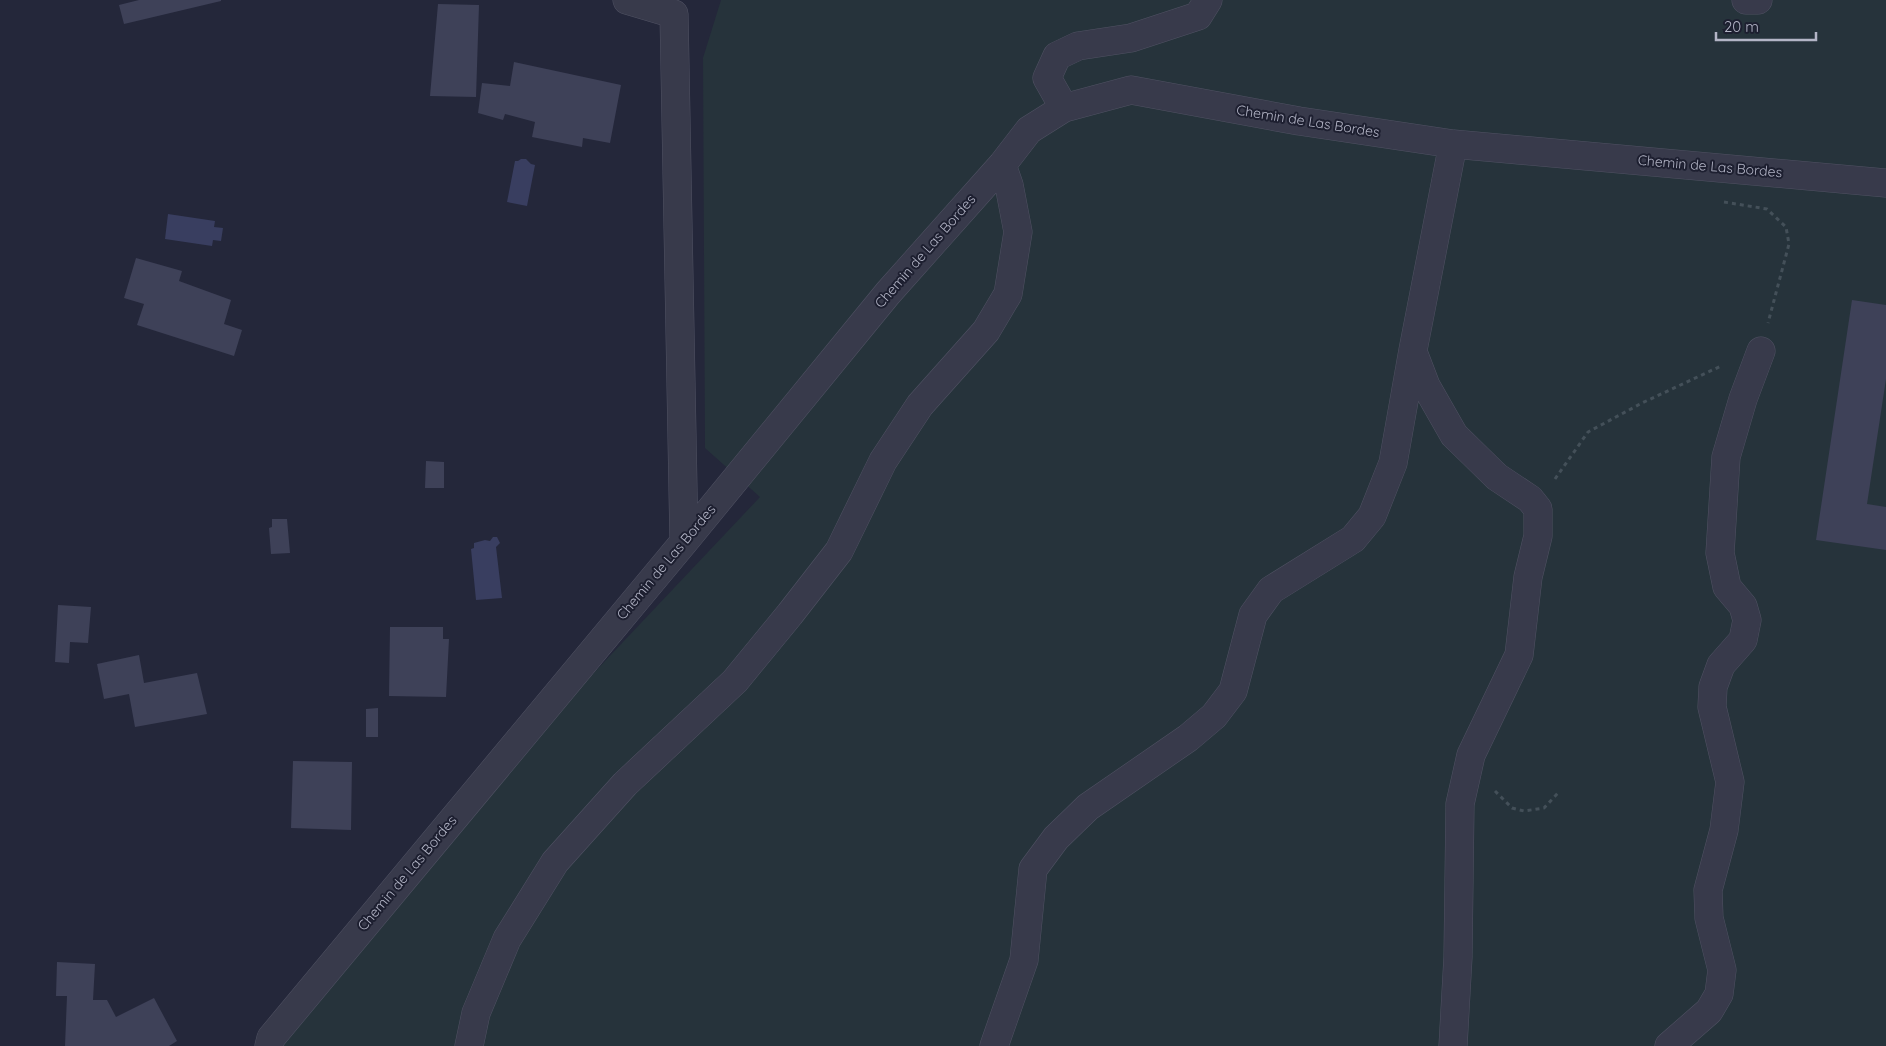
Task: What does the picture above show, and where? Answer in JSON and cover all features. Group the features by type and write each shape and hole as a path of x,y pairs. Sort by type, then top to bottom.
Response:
{"street":[{"path":"627,0 674,14 684,542"},
{"path":"1064,108 1047,78 1057,56 1078,46 1131,38 1198,16 1208,0"},
{"path":"1746,0 1758,0"},
{"name":"Chemin de Las Bordes","path":"269,1046 270,1038 684,542 888,293 1002,164 1029,130 1064,108 1131,90 1299,121 1453,144 1886,183"},
{"path":"994,1046 1024,960 1032,869 1056,838 1088,806 1188,738 1214,716 1233,691 1253,615 1272,590 1352,539 1372,516 1393,463 1453,144"},
{"path":"469,1046 476,1013 507,939 555,862 625,784 735,681 790,614 839,551 883,461 920,405 986,331 1008,294 1018,232 1009,185 1002,164"},
{"path":"1413,350 1426,386 1454,435 1497,477 1530,499 1538,509 1538,536 1528,577 1519,655 1471,755 1460,804 1458,958 1453,1046"},
{"path":"1669,1046 1709,1011 1719,994 1722,970 1709,918 1708,890 1724,830 1730,782 1712,707 1713,687 1721,665 1744,640 1747,620 1743,606 1727,587 1720,553 1726,456 1743,399 1761,351"}],"path":[{"path":"1538,509 1560,470 1588,432 1642,403 1721,366 1761,351 1789,244 1786,227 1767,209 1718,200"},
{"path":"1471,755 1495,792 1512,808 1524,810 1544,808 1558,793"}],"shaded area":[{"path":"721,0 1886,0 1886,1046 269,1046 418,859 760,497 705,448 703,58"}],"water":[{"path":"526,159 535,165 527,206 507,202 515,161"},
{"path":"168,214 215,221 214,227 223,228 221,241 213,240 212,246 165,239"},
{"path":"493,537 497,537 500,543 496,547 502,598 476,600 471,549 474,548 474,543 485,540 490,541"}],"building":[{"path":"139,0 221,1 124,24 119,5"},
{"path":"438,4 479,5 476,97 430,96"},
{"path":"514,62 621,85 610,143 583,138 582,147 532,137 535,122 505,114 503,120 478,113 482,83 510,86"},
{"path":"136,258 182,271 179,281 231,300 224,324 242,330 234,356 137,325 144,304 124,298"},
{"path":"1852,300 1886,305 1886,379 1867,504 1886,507 1886,550 1816,540"},
{"path":"426,461 444,462 444,488 425,488"},
{"path":"272,519 287,519 290,553 271,554 269,528 272,527"},
{"path":"58,605 91,607 88,643 70,642 69,663 55,662"},
{"path":"390,627 443,627 443,639 449,639 446,697 389,696"},
{"path":"139,655 144,683 197,673 207,714 135,727 129,694 104,699 97,664"},
{"path":"378,708 378,737 366,737 366,709"},
{"path":"293,761 352,762 351,830 291,828"},
{"path":"57,962 95,964 93,1000 107,1000 116,1017 154,998 177,1041 169,1046 65,1046 67,996 56,996"}]}
